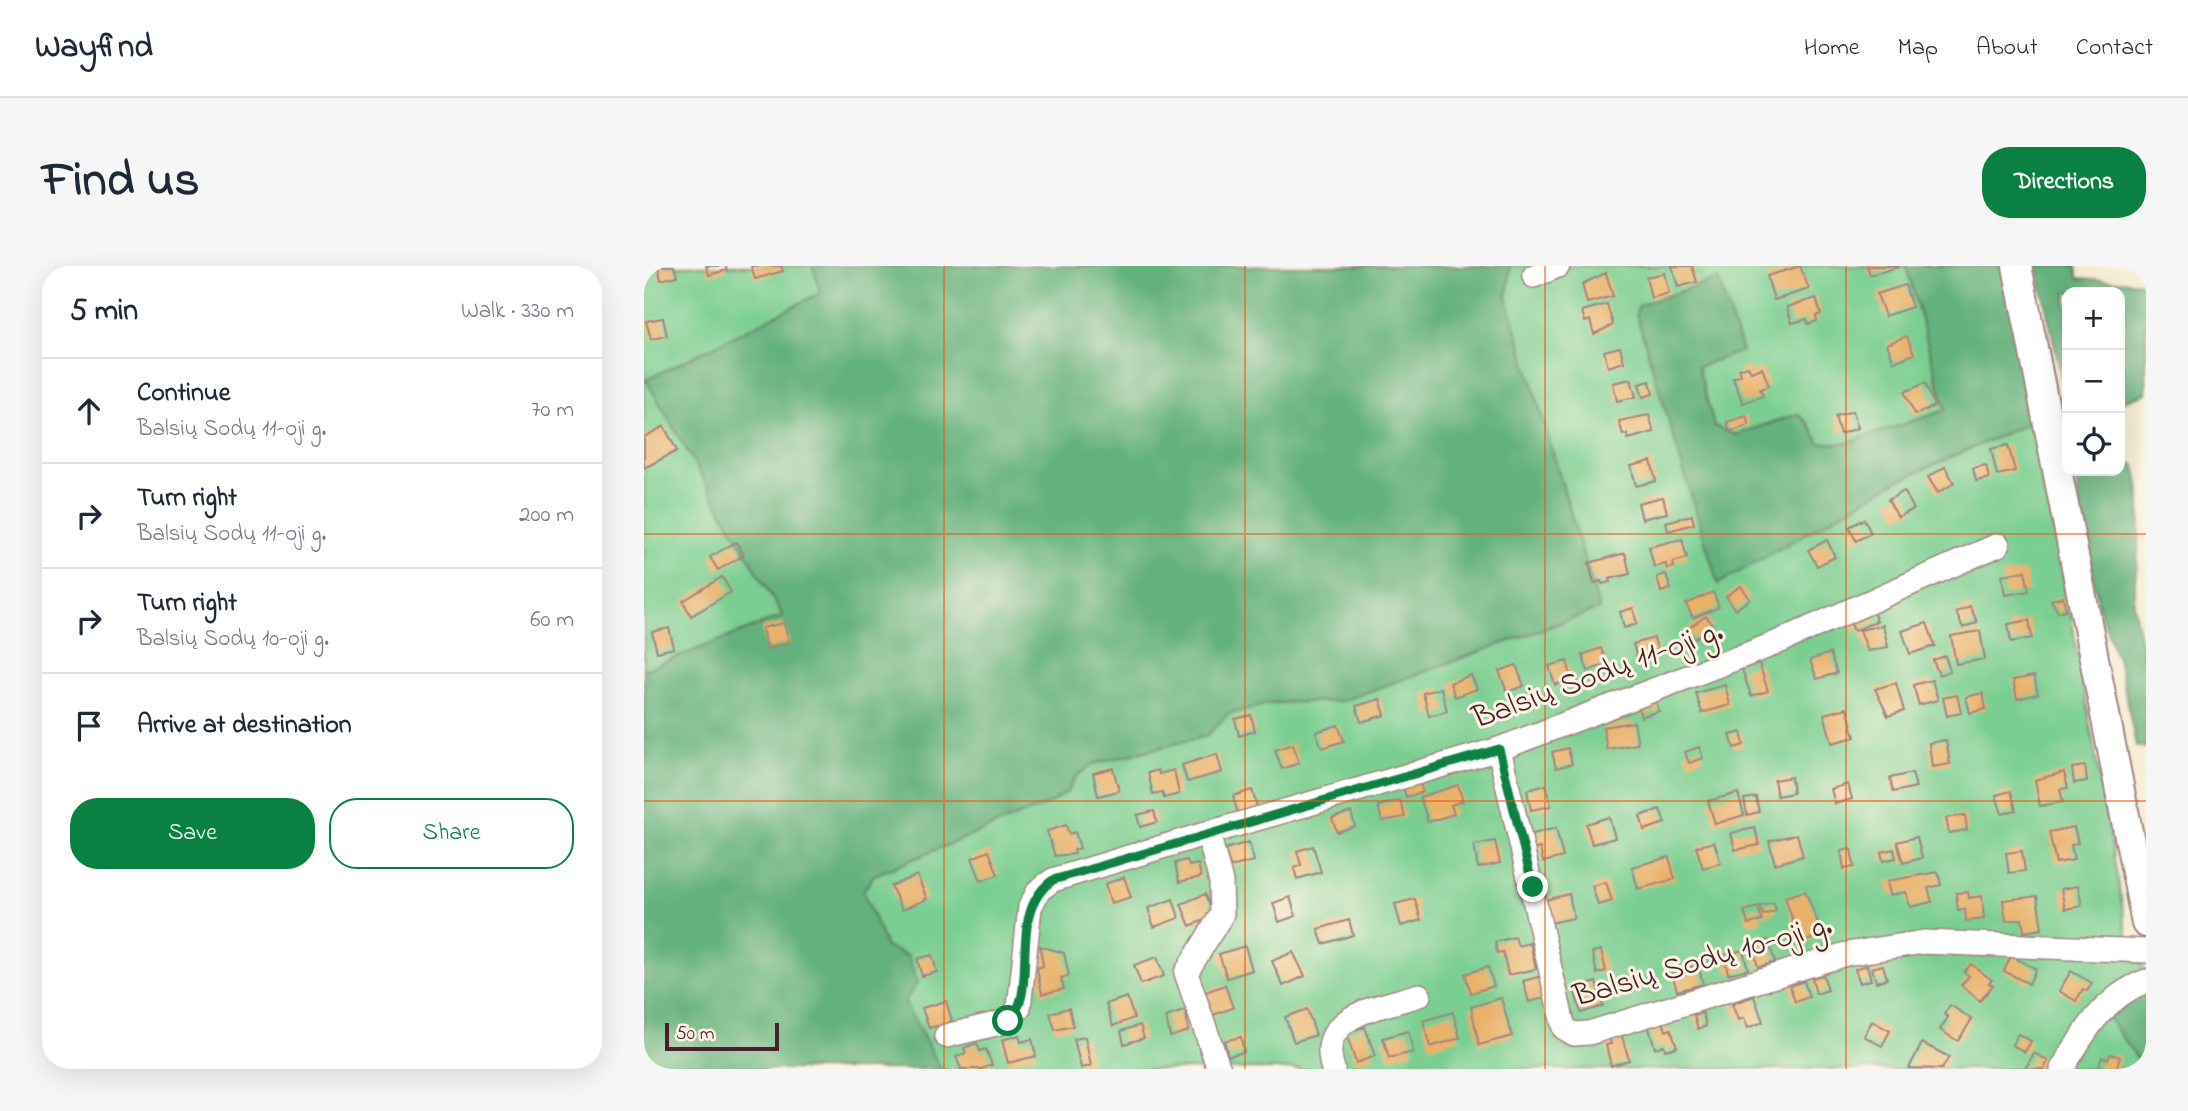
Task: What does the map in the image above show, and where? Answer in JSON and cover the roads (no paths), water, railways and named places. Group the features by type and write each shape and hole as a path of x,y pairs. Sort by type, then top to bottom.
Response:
{"main road":[{"path":"2017,266 2146,923"}],"street":[{"path":"1534,276 1558,266"},
{"name":"Balsių Sodų 11-oji g.","path":"946,1036 1008,1021 1014,1016 1019,1008 1030,907 1039,890 1053,880 1499,749 1774,644 1998,545"},
{"name":"Balsių Sodų 10-oji g.","path":"1499,749 1564,1028 1574,1034 1846,954 1888,946 1956,942 2146,951"},
{"path":"1208,833 1222,882 1222,914 1192,959 1186,973 1219,1069"},
{"path":"2062,1069 2098,1013 2146,981"},
{"path":"1333,1069 1329,1047 1331,1036 1342,1021 1419,995"}]}
